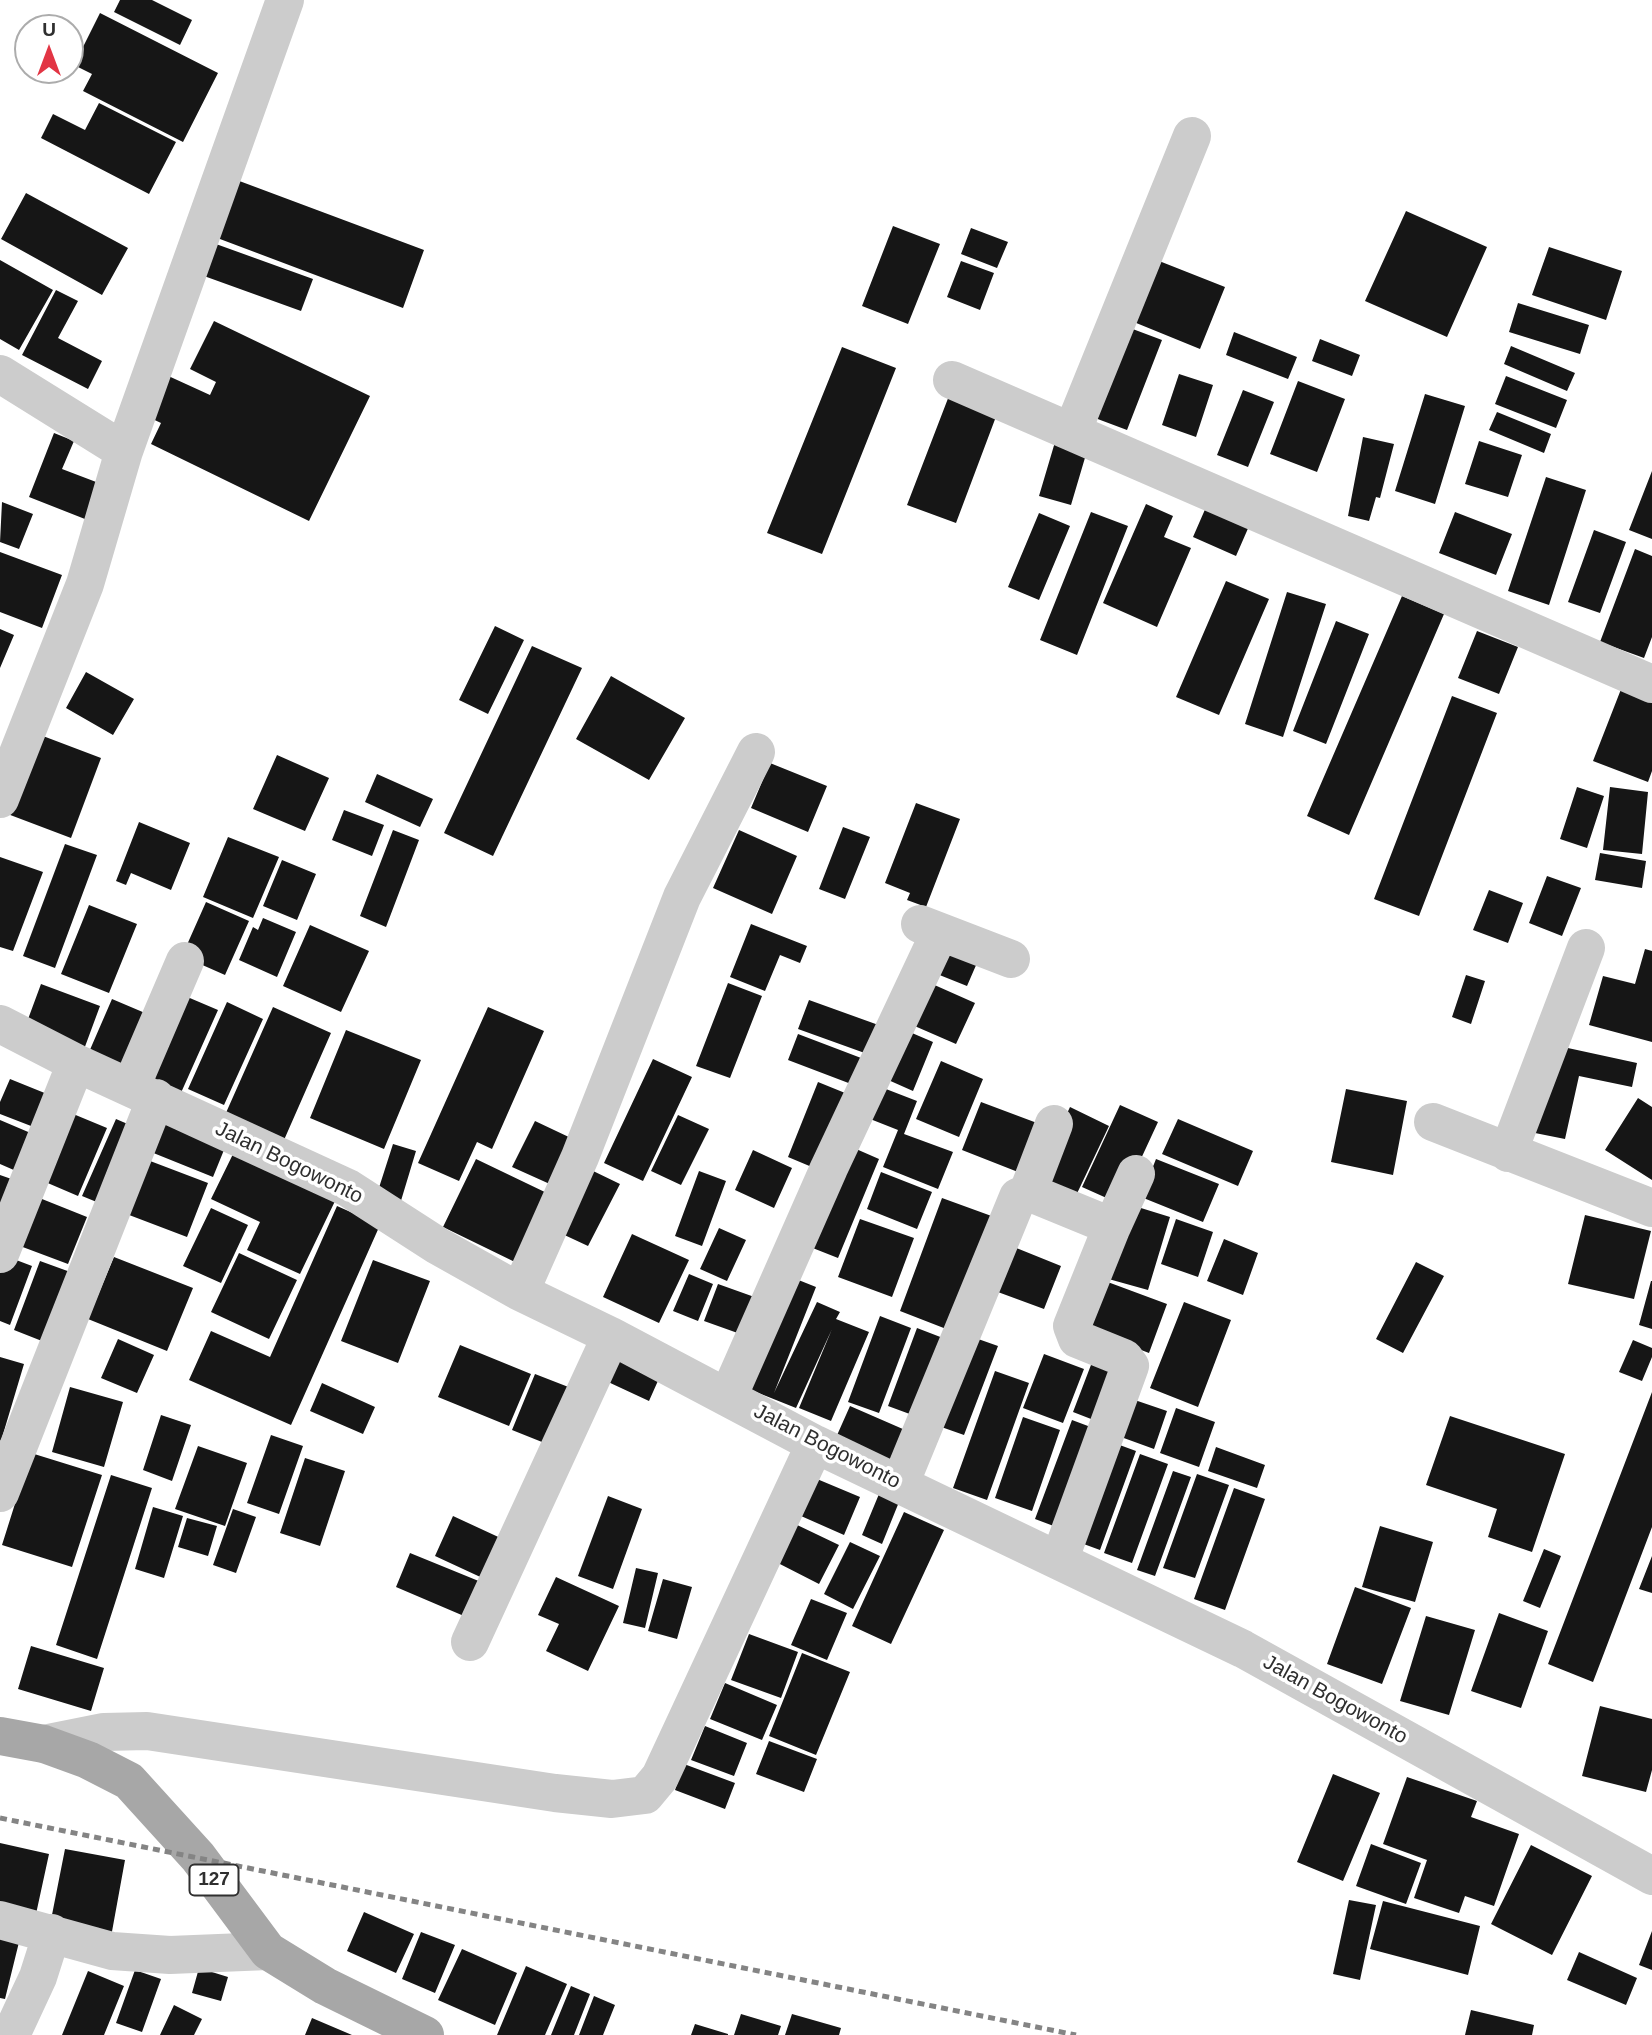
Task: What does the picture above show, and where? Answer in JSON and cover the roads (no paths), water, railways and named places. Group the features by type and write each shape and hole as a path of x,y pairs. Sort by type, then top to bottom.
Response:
{"main road":[{"name":"127","path":"0,1736 44,1744 88,1760 129,1781 198,1857 268,1951 325,1986 425,2035"}],"street":[{"path":"0,799 85,584 124,451 285,0"},
{"path":"1072,432 1192,136"},
{"path":"0,374 124,451"},
{"path":"952,380 1652,684"},
{"path":"520,1292 580,1157 682,897 756,752"},
{"path":"728,1397 829,1168 930,928 1011,959"},
{"path":"1508,1153 1586,948"},
{"path":"2,1483 144,1093 185,961"},
{"name":"Jalan Bogowonto","path":"0,1024 76,1063 348,1188 438,1247 520,1292 611,1336 815,1444 1243,1649 1652,1876"},
{"path":"0,1254 76,1063"},
{"path":"1433,1122 1652,1208"},
{"path":"900,1484 1018,1198 1028,1192 1054,1124"},
{"path":"1059,1561 1130,1366 1124,1358 1077,1339 1072,1326 1136,1174"},
{"path":"1028,1192 1111,1229"},
{"path":"470,1642 611,1336"},
{"path":"44,1744 104,1732 188,1734 555,1793 612,1799 645,1795 660,1777 815,1444"},
{"path":"0,1920 113,1951 170,1955 268,1951"},
{"path":"11,2035 38,1977 52,1933"}],"railway":[{"path":"0,1818 1076,2035"}]}
